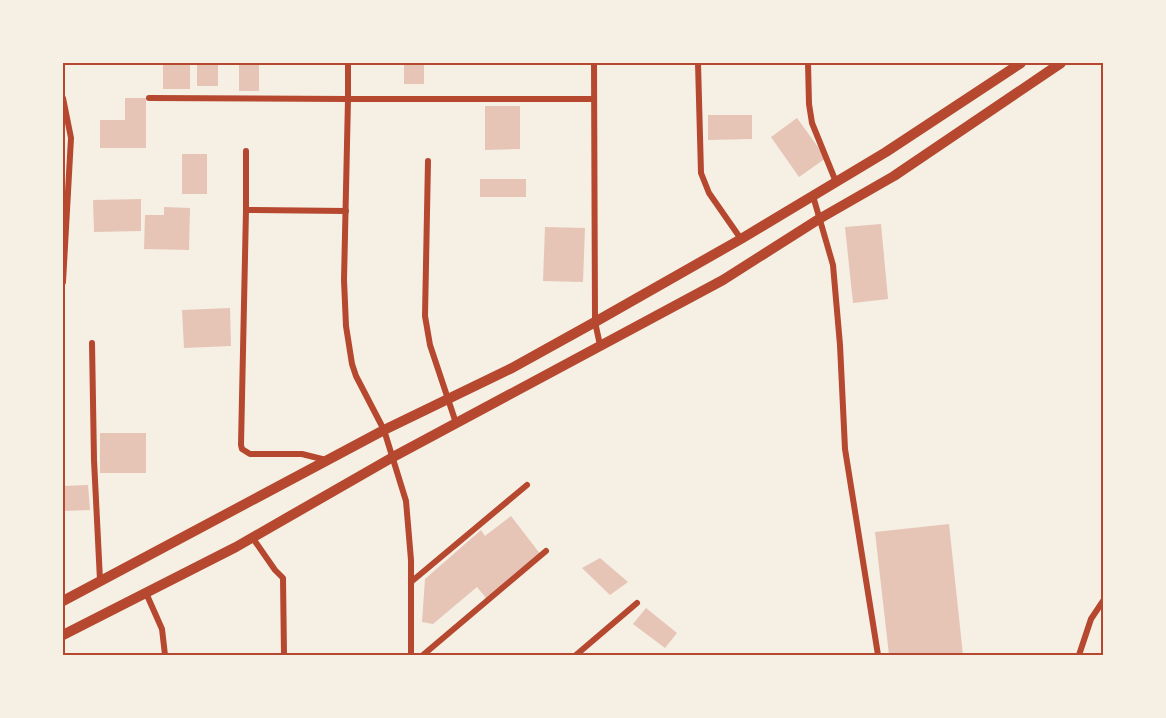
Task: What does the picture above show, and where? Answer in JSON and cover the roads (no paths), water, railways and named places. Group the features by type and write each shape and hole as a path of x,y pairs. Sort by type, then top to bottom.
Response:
{"street":[{"path":"348,63 345,306 350,354 356,376 384,430 406,501 411,582 411,655"},
{"path":"594,63 595,322 600,345"},
{"path":"698,63 701,173 709,193 741,239"},
{"path":"808,63 812,123 836,182"},
{"path":"63,601 326,460 510,369 595,322 741,239 886,152 1021,63"},
{"path":"63,635 252,537 393,457 723,280 819,219 894,176 1061,63"},
{"path":"63,98 71,138 63,282"},
{"path":"149,98 594,99"},
{"path":"246,151 242,449 250,454 302,454 326,460"},
{"path":"428,161 425,316 430,345 456,423"},
{"path":"813,196 833,265 845,449 878,655"},
{"path":"246,210 346,211"},
{"path":"92,343 94,460 100,580"},
{"path":"411,582 527,485"},
{"path":"252,537 283,578 284,655"},
{"path":"423,655 546,551"},
{"path":"146,593 162,629 165,655"},
{"path":"1079,655 1091,619 1103,601"},
{"path":"576,655 637,603"}]}
